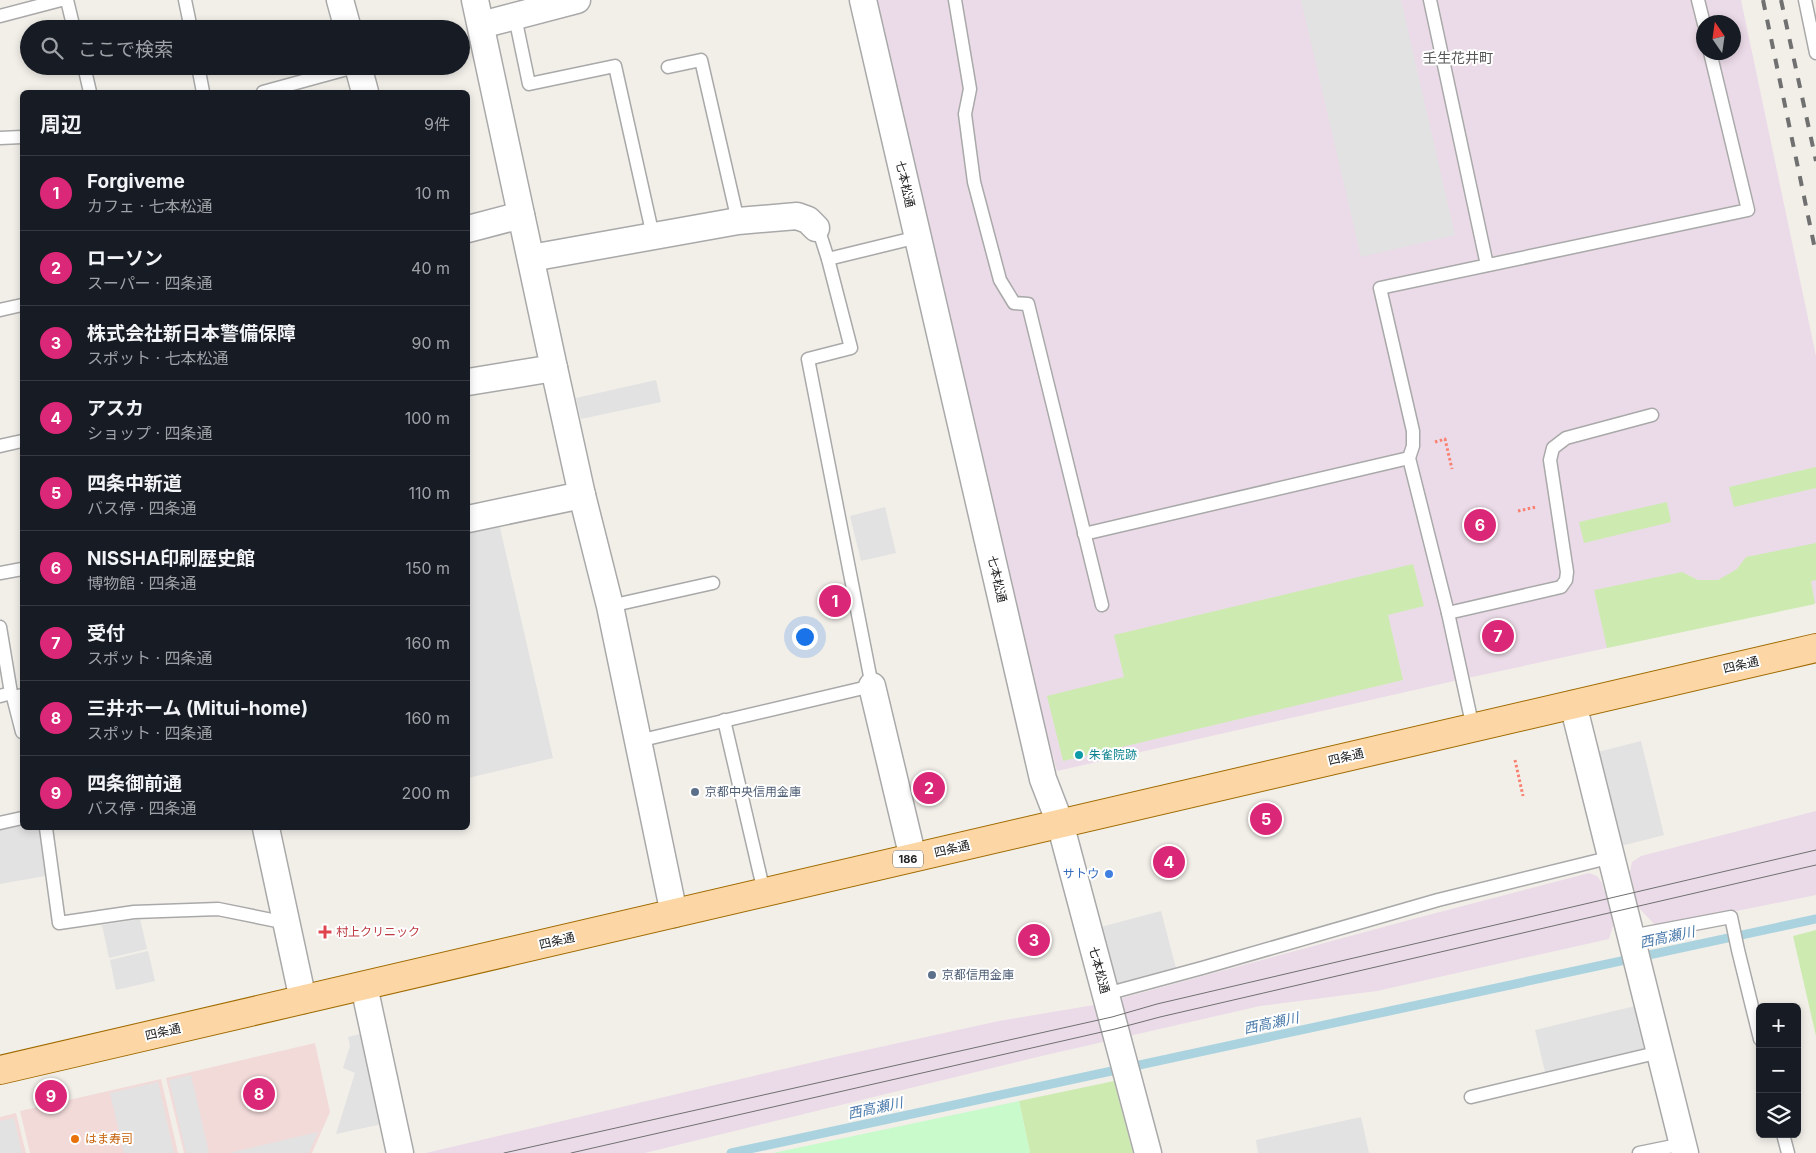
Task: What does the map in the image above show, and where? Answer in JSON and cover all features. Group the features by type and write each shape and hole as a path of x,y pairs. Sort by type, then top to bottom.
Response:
{"main road":[{"name":"四条通","path":"0,1070 1816,648"}],"street":[{"path":"340,0 346,20"},
{"path":"475,0 582,495 610,606 674,914"},
{"path":"481,25 576,0"},
{"name":"七本松通","path":"862,0 1043,779 1060,823 1148,1153"},
{"path":"360,75 364,90"},
{"path":"470,228 521,215"},
{"path":"531,258 738,221 797,216 808,220 816,228"},
{"path":"470,382 554,368"},
{"path":"470,519 582,495"},
{"path":"872,686 913,858"},
{"path":"1573,704 1684,1148"},
{"path":"266,830 303,1000"},
{"path":"364,986 400,1153"}],"lane":[{"path":"0,16 61,0"},
{"path":"68,0 72,20"},
{"path":"186,0 189,20"},
{"path":"955,0 970,89 965,114 974,182 1000,280 1014,303 1028,304 1102,605"},
{"path":"1430,0 1487,265"},
{"path":"1698,0 1702,15"},
{"path":"1805,0 1816,53"},
{"path":"515,17 529,84 615,66 654,236"},
{"path":"668,67 701,60 738,221"},
{"path":"1473,728 1448,613 1409,458 1413,446 1413,431 1380,288 1748,210 1712,60"},
{"path":"86,75 90,90"},
{"path":"200,75 203,90"},
{"path":"270,90 325,75"},
{"path":"0,138 20,137"},
{"path":"638,741 872,686 808,359 851,348 828,259 820,234 816,228"},
{"path":"828,259 918,238"},
{"path":"0,310 20,306"},
{"path":"1448,613 1561,587 1566,580 1567,572 1550,460 1553,448 1566,438 1652,415"},
{"path":"0,446 20,441"},
{"path":"1084,534 1409,458"},
{"path":"0,574 20,569"},
{"path":"610,606 713,584"},
{"path":"0,628 12,695 20,725"},
{"path":"724,720 764,892"},
{"path":"0,823 20,818"},
{"path":"46,830 59,924 134,912 218,908 287,923"},
{"path":"1106,994 1438,900 1612,857"},
{"path":"1631,936 1731,917 1756,1024"},
{"path":"1471,1097 1660,1052"},
{"path":"1784,1138 1788,1153"},
{"path":"1639,1153 1684,1148"}],"path":[{"path":"1514,760 1523,796"}],"shaded area":[{"path":"873,0 1741,0 1816,356 1816,603 1463,679 1057,771 1017,625"},
{"path":"1301,0 1401,0 1455,235 1361,257"},
{"path":"656,380 661,402 581,419 576,398"},
{"path":"885,507 896,553 861,561 850,516"},
{"path":"498,519 553,758 470,778 470,526"},
{"path":"1641,741 1664,835 1617,847 1594,753"},
{"path":"1816,811 1816,895 1657,927 1638,907 1630,872 1632,862 1641,856"},
{"path":"20,824 20,830 40,830 45,876 0,884 0,829"},
{"path":"1589,873 1597,876 1602,883 1604,891 1608,890 1615,919 1609,939 1377,991 1260,1006 1033,1058 645,1153 426,1153 839,1056 999,1021 1100,1004"},
{"path":"1161,911 1177,972 1117,988 1101,927"},
{"path":"140,919 147,949 109,958 102,925"},
{"path":"148,951 155,981 116,990 110,960"},
{"path":"1635,1006 1645,1048 1545,1072 1535,1030"},
{"path":"367,1032 387,1123 336,1134 355,1073 343,1068 350,1046 348,1037"},
{"path":"315,1043 330,1112 312,1153 184,1153 166,1078"},
{"path":"191,1075 209,1153 186,1153 169,1080"},
{"path":"161,1079 178,1153 30,1153 20,1111"},
{"path":"158,1082 174,1153 124,1153 110,1093"},
{"path":"16,1113 26,1153 0,1153 0,1117"},
{"path":"1361,1117 1369,1153 1258,1153 1256,1140"},
{"path":"14,1118 22,1153 0,1153 0,1121"},
{"path":"318,1132 309,1153 229,1153"}],"green space":[{"path":"1816,467 1816,488 1734,507 1729,487"},
{"path":"1667,502 1671,522 1584,543 1579,522"},
{"path":"1816,543 1816,580 1811,581 1815,604 1607,648 1594,590 1682,572 1698,580 1718,580 1737,569 1746,557"},
{"path":"1413,564 1424,606 1388,615 1403,680 1063,761 1047,696 1124,677 1114,635"},
{"path":"1816,930 1816,1036 1793,936"},
{"path":"1114,1081 1133,1153 1030,1153 1019,1101"},
{"path":"1019,1101 1030,1153 773,1153"}],"waterway":[{"name":"西高瀬川","path":"731,1153 1816,919"}],"tram line":[{"path":"504,1153 1112,1017 1157,1004 1816,850"},
{"path":"571,1153 1115,1029 1816,865"}],"railway":[{"path":"1763,0 1816,254"},
{"path":"1781,0 1816,161"}],"place":[{"name":"NISSHA印刷歴史館","path":"1480,525"},
{"name":"Forgiveme","path":"835,601"},
{"name":"受付","path":"1498,636"},
{"name":"朱雀院跡","path":"1079,755"},
{"name":"ローソン","path":"929,788"},
{"name":"京都中央信用金庫","path":"695,792"},
{"name":"四条中新道","path":"1266,819"},
{"name":"アスカ","path":"1169,862"},
{"name":"サトウ","path":"1109,874"},
{"name":"村上クリニック","path":"325,932"},
{"name":"株式会社新日本警備保障","path":"1034,940"},
{"name":"京都信用金庫","path":"932,975"},
{"name":"三井ホーム (Mitui-home)","path":"259,1094"},
{"name":"四条御前通","path":"51,1096"},
{"name":"はま寿司","path":"75,1139"}],"district":[{"name":"壬生花井町","path":"1458,58"}]}
